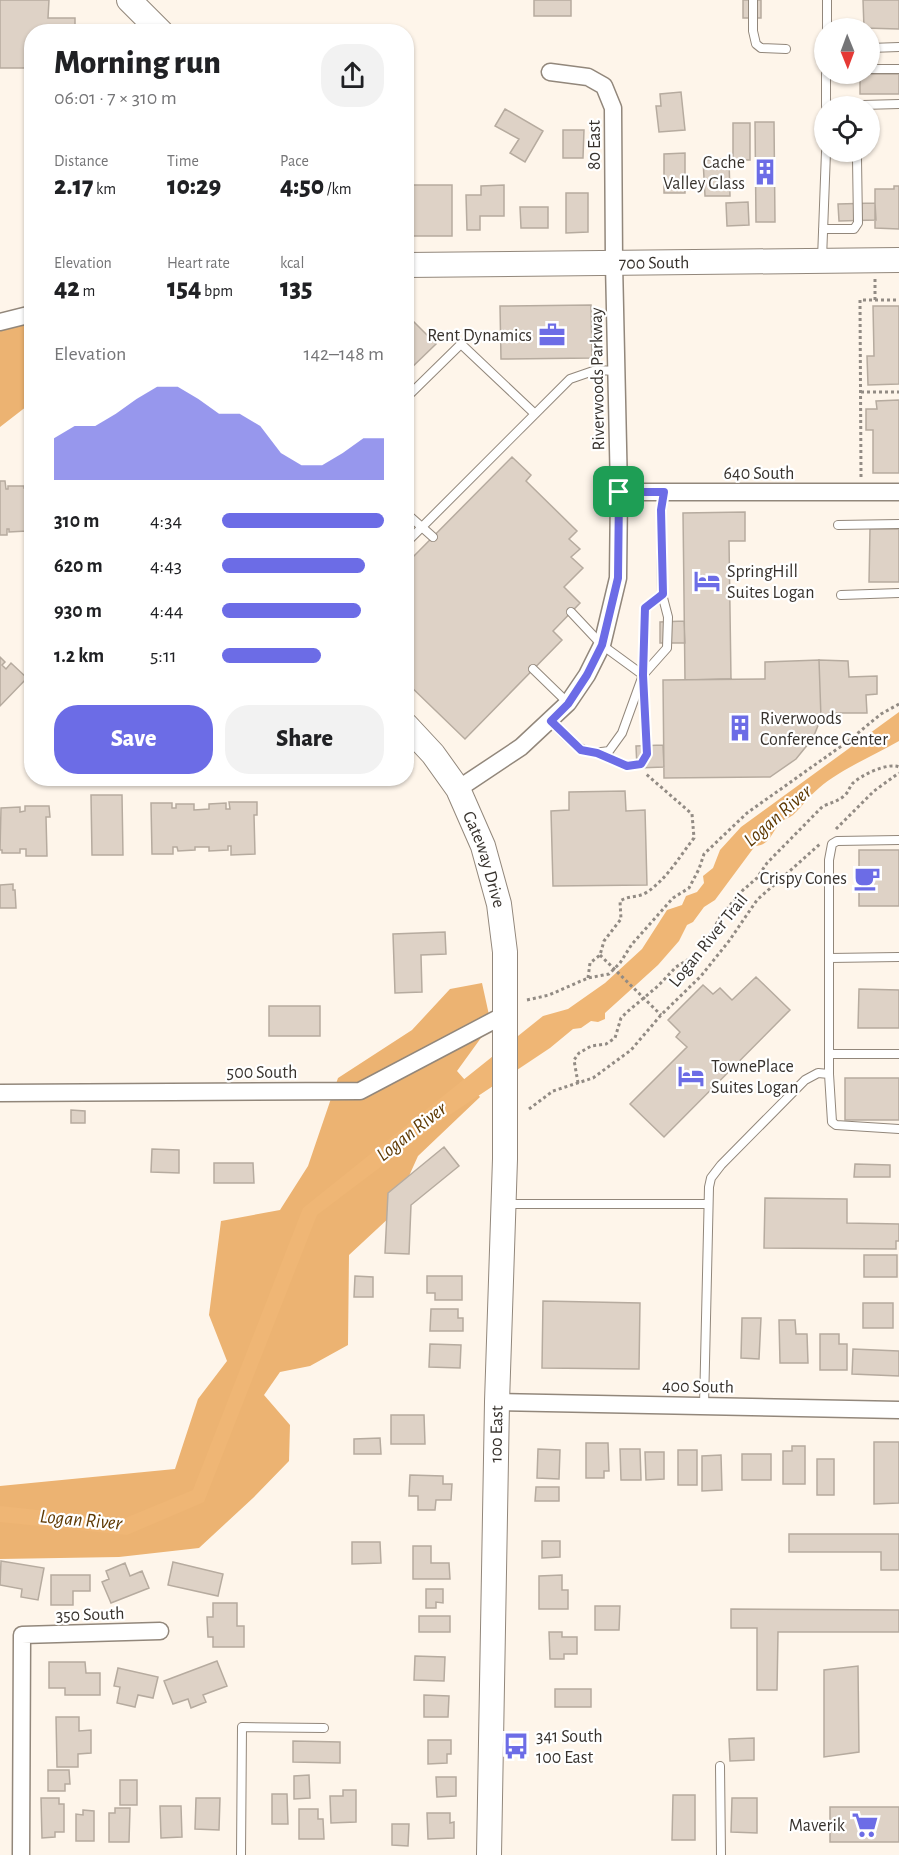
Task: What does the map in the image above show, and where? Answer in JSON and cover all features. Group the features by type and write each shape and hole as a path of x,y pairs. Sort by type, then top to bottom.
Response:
{"main road":[{"path":"129,0 153,24"},
{"name":"700 South","path":"414,265 899,260"},
{"name":"Gateway Drive","path":"414,734 433,754 458,789 483,846 499,904 506,952 506,1014"},
{"name":"100 East","path":"489,1855 497,1402 504,1204 517,1106 506,1014"}],"street":[{"name":"80 East","path":"550,72 588,77 603,86 613,108 614,263"},
{"name":"Riverwoods Parkway","path":"458,789 521,747 568,704 587,675 602,645 618,578 619,492 614,263"},
{"path":"0,322 24,316"},
{"name":"640 South","path":"619,492 899,492"},
{"name":"500 South","path":"0,1093 360,1091 506,1014"},
{"name":"400 South","path":"497,1402 899,1410"},
{"name":"350 South","path":"21,1855 22,1635 160,1631"}],"lane":[{"path":"753,0 753,31 756,44 761,48 786,49"},
{"path":"827,0 827,18"},
{"path":"880,48 899,47"},
{"path":"880,69 899,69"},
{"path":"880,105 899,104"},
{"path":"822,261 826,162"},
{"path":"823,229 854,229 858,223 857,162"},
{"path":"414,390 461,344 535,414"},
{"path":"414,536 570,379 596,370 617,371"},
{"path":"597,753 609,751 622,733 643,675 667,648 668,617 663,594 661,510 664,492"},
{"path":"414,520 433,537"},
{"path":"838,525 899,524"},
{"path":"841,595 899,593"},
{"path":"551,721 581,750 597,753 627,766 641,764 647,754 643,675 645,608 663,594"},
{"path":"571,612 602,645 643,675"},
{"path":"533,669 568,704"},
{"path":"899,840 837,841 832,844 829,860 829,1074 832,1122 836,1125 899,1129"},
{"path":"830,958 899,957"},
{"path":"830,1054 899,1054"},
{"path":"704,1406 708,1204 711,1179 721,1165 805,1080 818,1074 829,1074"},
{"path":"504,1204 708,1204"},
{"path":"240,1855 242,1727 324,1728"},
{"path":"720,1766 721,1855"}],"path":[{"path":"875,279 875,300"},
{"path":"861,477 860,300 899,300"},
{"path":"861,392 899,392"},
{"path":"527,1000 549,995 588,978 609,974 673,898 689,888 704,854 747,813 847,742 880,714 899,704"},
{"path":"578,1083 574,1060 579,1053 591,1046 606,1044 615,1038 621,1018 651,993 676,967 694,956 704,946 720,917 743,890 757,878 766,863 823,806 846,795 853,784 884,766 899,767"},
{"path":"833,832 874,791 899,772"},
{"path":"588,978 590,963 600,955 604,941 621,919 621,901 627,897 646,894 660,881 694,838 692,814 646,774"},
{"name":"Logan River Trail","path":"517,1106 553,1090 593,1078 631,1050 661,1015 701,976 758,900 825,839"},
{"path":"600,955 661,1015"}],"shaded area":[{"path":"24,320 24,408 0,427 0,323"},
{"path":"482,983 491,1024 457,1071 480,1097 418,1156 391,1216 349,1255 348,1345 310,1366 280,1372 264,1395 290,1425 289,1461 199,1548 119,1557 0,1559 0,1486 175,1469 198,1399 227,1361 209,1315 221,1221 280,1210 308,1166 338,1078 412,1030 450,989"}],"water":[{"name":"Logan River","path":"899,712 899,741 828,781 815,791 793,815 781,822 764,844 755,846 715,900 704,907 693,922 687,925 679,941 658,965 605,1013 605,1019 598,1022 591,1021 581,1028 573,1029 550,1048 448,1116 317,1215 204,1502 127,1535 0,1522 0,1506 123,1519 193,1490 303,1208 543,1016 568,1009 605,983 642,949 667,910 682,905 686,896 697,892 704,883 703,876 713,868 720,850 741,827"}],"building":[{"path":"0,0 49,0 48,18 75,18 75,24 24,24 24,68 0,68"},
{"path":"534,0 571,0 571,16 534,16"},
{"path":"743,0 761,0 761,18 743,18"},
{"path":"863,0 899,0 899,29 880,28 880,18 864,18"},
{"path":"880,74 899,74 899,94 860,94 860,84 880,84"},
{"path":"681,92 685,130 659,132 656,106 661,106 660,94"},
{"path":"505,109 543,131 525,162 510,153 519,139 495,126"},
{"name":"Cache Valley Glass","path":"755,122 774,122 775,222 756,222"},
{"path":"733,123 750,123 750,160 733,160"},
{"path":"563,130 584,130 583,158 563,158"},
{"path":"685,153 685,193 664,193 664,154"},
{"path":"729,159 730,196 705,196 703,160"},
{"path":"414,185 452,185 452,236 414,236"},
{"path":"504,185 504,216 480,216 480,230 467,230 466,195 481,195 481,186"},
{"path":"894,186 899,186 899,229 875,228 875,189 894,189"},
{"path":"566,193 588,193 588,232 566,233"},
{"path":"748,202 749,225 727,226 726,203"},
{"path":"875,203 876,220 839,221 838,204"},
{"path":"520,207 548,207 548,228 521,228"},
{"path":"591,305 592,358 501,359 500,306"},
{"path":"873,306 899,306 899,384 868,385 867,356 874,356"},
{"path":"414,322 436,344 414,365"},
{"path":"899,400 899,473 873,473 873,430 866,430 866,409 877,409 876,401"},
{"path":"512,457 531,475 526,481 577,531 569,539 580,549 571,557 583,568 564,587 580,603 553,631 562,640 465,739 414,690 414,556"},
{"path":"0,481 5,481 6,489 8,486 24,486 24,531 9,532 7,529 7,535 0,535"},
{"name":"SpringHill Suites Logan","path":"745,512 745,541 729,541 731,679 685,680 683,513"},
{"path":"870,529 899,529 899,582 869,582"},
{"path":"684,621 685,643 660,643 660,622"},
{"path":"0,657 5,662 2,665 6,669 11,663 24,675 24,681 0,706"},
{"name":"Riverwoods Conference Center","path":"819,660 821,718 813,738 796,759 770,777 664,778 663,680 765,679 765,662"},
{"path":"819,660 848,661 849,677 877,676 877,694 866,695 867,713 830,713 829,719 821,718"},
{"path":"663,745 664,767 637,768 636,746"},
{"path":"625,791 626,811 645,810 647,885 553,886 551,811 569,810 569,792"},
{"path":"91,795 122,795 123,855 92,855"},
{"path":"229,802 257,802 257,815 254,815 255,854 231,855 231,846 228,846 228,850 209,851 209,847 178,851 177,847 173,847 173,854 152,854 151,803 172,803 172,808 176,808 176,804 194,804 194,810 209,809 209,804 226,803 226,809 230,809"},
{"path":"25,806 49,806 50,817 46,817 47,856 26,856 26,849 20,849 20,853 2,853 0,850 1,808 20,807 20,812 25,811"},
{"path":"859,850 899,850 899,906 859,906"},
{"path":"13,884 16,908 0,908 0,885"},
{"path":"445,932 446,954 421,955 422,992 395,993 393,934"},
{"name":"TownePlace Suites Logan","path":"756,977 790,1010 664,1137 630,1104 687,1047 676,1037 680,1032 668,1020 703,985 713,994 720,988 732,1000"},
{"path":"859,989 899,990 899,1028 858,1028"},
{"path":"269,1006 320,1006 320,1036 269,1036"},
{"path":"845,1078 899,1078 899,1120 845,1120"},
{"path":"71,1110 85,1111 85,1123 71,1123"},
{"path":"444,1147 459,1166 411,1205 409,1254 385,1253 388,1193"},
{"path":"152,1149 179,1150 179,1173 151,1172"},
{"path":"214,1163 253,1163 254,1183 214,1183"},
{"path":"855,1164 890,1165 890,1177 854,1177"},
{"path":"765,1198 847,1199 847,1223 899,1224 899,1241 896,1241 896,1249 764,1248"},
{"path":"864,1255 897,1255 897,1277 864,1277"},
{"path":"355,1276 373,1277 373,1297 354,1297"},
{"path":"427,1276 462,1276 462,1300 435,1300 435,1293 427,1293"},
{"path":"543,1301 640,1303 639,1369 542,1368"},
{"path":"863,1303 893,1303 893,1328 863,1328"},
{"path":"431,1309 458,1309 458,1318 463,1318 463,1331 430,1331"},
{"path":"742,1318 761,1318 759,1359 741,1358"},
{"path":"779,1320 795,1320 796,1334 807,1334 808,1363 780,1363"},
{"path":"820,1334 839,1334 839,1344 847,1344 847,1370 820,1370"},
{"path":"430,1344 461,1345 460,1368 429,1367"},
{"path":"853,1349 899,1351 899,1376 852,1374"},
{"path":"391,1415 424,1415 425,1444 391,1444"},
{"path":"380,1438 381,1454 354,1454 354,1439"},
{"path":"874,1442 899,1442 899,1503 874,1504"},
{"path":"586,1443 608,1443 609,1471 604,1471 604,1478 586,1478"},
{"path":"792,1446 805,1446 805,1484 783,1484 783,1451 792,1451"},
{"path":"538,1449 560,1450 559,1479 537,1478"},
{"path":"620,1449 640,1449 641,1480 621,1480"},
{"path":"678,1450 697,1450 697,1485 678,1485"},
{"path":"645,1452 664,1452 664,1479 646,1480"},
{"path":"742,1454 771,1454 771,1480 742,1480"},
{"path":"721,1455 722,1490 702,1491 702,1456"},
{"path":"817,1459 834,1459 834,1495 817,1495"},
{"path":"410,1475 443,1476 443,1484 452,1484 451,1500 436,1500 435,1510 418,1510 418,1496 409,1496"},
{"path":"536,1487 559,1487 559,1501 535,1501"},
{"path":"789,1534 899,1534 899,1570 881,1570 881,1552 789,1552"},
{"path":"542,1541 560,1541 560,1557 542,1558"},
{"path":"352,1542 380,1542 381,1563 352,1564"},
{"path":"413,1546 431,1546 431,1563 449,1563 450,1579 413,1579"},
{"path":"1,1561 44,1568 38,1600 21,1597 22,1589 0,1585"},
{"path":"173,1562 223,1574 218,1596 168,1585"},
{"path":"125,1563 130,1576 142,1571 149,1588 111,1603 102,1582 109,1579 106,1571"},
{"path":"51,1575 90,1575 90,1591 73,1591 73,1605 51,1605"},
{"path":"562,1575 562,1590 568,1590 568,1609 539,1609 539,1576"},
{"path":"426,1589 443,1589 443,1603 436,1602 436,1608 426,1608"},
{"path":"213,1603 237,1603 237,1626 244,1626 244,1647 213,1647 213,1637 208,1637 207,1617 213,1617"},
{"path":"595,1606 620,1606 619,1630 595,1630"},
{"path":"731,1609 899,1610 899,1632 778,1632 777,1690 757,1690 757,1628 731,1628"},
{"path":"419,1616 450,1616 450,1632 419,1632"},
{"path":"549,1632 562,1632 562,1637 577,1637 577,1654 564,1654 564,1659 550,1659"},
{"path":"415,1656 445,1657 444,1681 414,1680"},
{"path":"217,1661 227,1686 203,1695 206,1702 191,1708 188,1699 173,1704 164,1681"},
{"path":"49,1662 85,1662 86,1673 100,1673 100,1695 65,1695 65,1688 49,1688"},
{"path":"858,1666 859,1752 824,1757 824,1670"},
{"path":"118,1668 158,1677 153,1698 138,1695 135,1707 117,1703 120,1687 114,1686"},
{"path":"555,1689 591,1689 591,1707 555,1707"},
{"path":"424,1695 449,1696 448,1717 424,1717"},
{"path":"56,1717 79,1717 79,1731 91,1730 91,1753 78,1754 78,1767 57,1767"},
{"path":"754,1738 754,1760 730,1761 729,1739"},
{"path":"428,1740 451,1740 451,1754 447,1754 447,1763 428,1764"},
{"path":"293,1741 340,1742 340,1763 293,1762"},
{"path":"48,1770 69,1770 70,1784 65,1784 65,1791 48,1791"},
{"path":"309,1775 310,1798 294,1799 294,1776"},
{"path":"436,1777 456,1777 456,1796 437,1797"},
{"path":"120,1780 137,1780 137,1805 120,1805"},
{"path":"343,1790 356,1790 356,1822 331,1823 330,1796 343,1796"},
{"path":"272,1794 287,1794 288,1824 272,1824"},
{"path":"673,1795 695,1795 695,1840 672,1840"},
{"path":"41,1798 59,1798 59,1804 64,1804 64,1832 55,1832 55,1837 42,1838"},
{"path":"196,1798 220,1798 219,1830 195,1829"},
{"path":"732,1798 757,1798 757,1833 731,1832"},
{"path":"160,1806 181,1806 182,1837 161,1838"},
{"name":"Maverik","path":"830,1807 899,1807 899,1842 830,1842"},
{"path":"115,1808 130,1808 129,1842 109,1842 109,1813 115,1813"},
{"path":"299,1809 318,1809 318,1819 323,1819 324,1839 299,1839"},
{"path":"83,1810 94,1811 94,1841 76,1841 76,1814 83,1815"},
{"path":"427,1813 450,1813 450,1823 454,1822 454,1838 428,1839"},
{"path":"392,1824 409,1824 408,1846 392,1845"}],"place":[{"name":"Cache Valley Glass","path":"765,172"},
{"name":"Rent Dynamics","path":"552,335"},
{"name":"SpringHill Suites Logan","path":"707,581"},
{"name":"Riverwoods Conference Center","path":"740,728"},
{"name":"Crispy Cones","path":"867,878"},
{"name":"TownePlace Suites Logan","path":"691,1076"},
{"name":"341 South 100 East","path":"516,1746"},
{"name":"Maverik","path":"865,1825"}],"route":[{"path":"619,492 664,492 661,510 663,594 645,608 643,675 647,754 641,764 627,766 597,753 581,750 551,721 568,704 587,675 602,645 618,578 619,492"}]}
